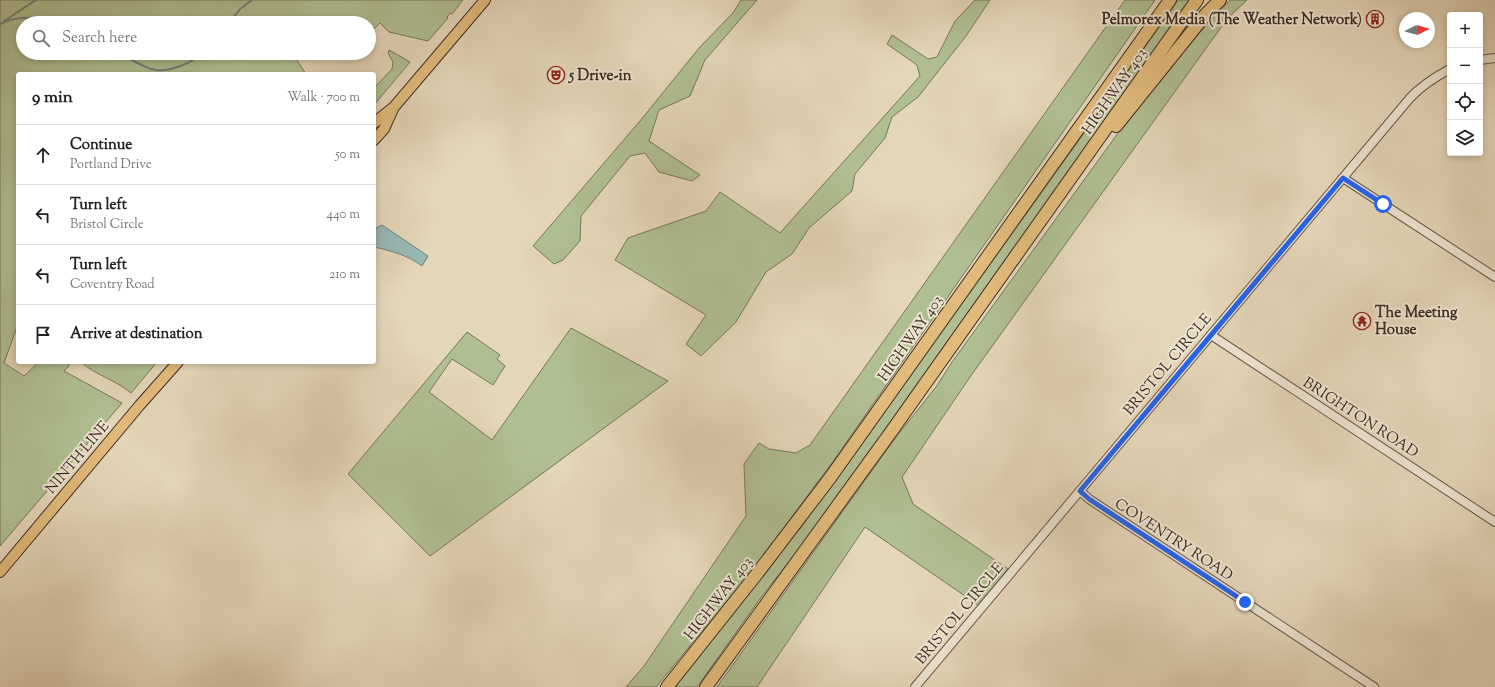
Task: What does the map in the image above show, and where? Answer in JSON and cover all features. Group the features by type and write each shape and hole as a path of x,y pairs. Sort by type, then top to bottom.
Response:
{"highway":[{"path":"1135,48 1161,0"},
{"name":"HIGHWAY 403","path":"667,687 691,659 830,478 1170,0"},
{"name":"HIGHWAY 403","path":"706,687 891,432 1197,0"},
{"path":"1090,152 1108,137 1206,14 1220,0"}],"main road":[{"path":"376,121 394,107 485,0"},
{"path":"376,138 384,129 394,107"},
{"name":"NINTH LINE","path":"0,572 139,406 176,364"}],"street":[{"path":"1483,60 1495,58"},
{"name":"BRISTOL CIRCLE","path":"915,687 1414,94 1434,78 1447,71"},
{"path":"1343,178 1495,277"},
{"name":"BRIGHTON ROAD","path":"1211,335 1495,522"},
{"name":"COVENTRY ROAD","path":"1080,491 1089,499 1374,687"}],"green space":[{"path":"0,0 463,0 452,14 450,13 447,17 448,18 428,41 389,32 380,23 376,27 376,16 16,16 16,60 297,60 305,72 16,72 16,330 4,363 24,376 37,364 68,364 69,366 64,371 122,403 0,546"},
{"path":"741,0 757,0 705,60 690,96 659,110 649,141 700,175 692,181 659,172 645,153 630,156 581,216 580,241 563,260 554,264 533,246 640,121 700,47 733,13"},
{"path":"975,0 990,0 966,36 918,97 892,117 885,138 855,174 852,191 809,228 792,254 766,272 736,322 701,356 686,344 706,315 615,260 628,238 706,211 720,192 780,233 920,76 917,65 887,44 892,35 928,59 937,57 955,21"},
{"path":"1125,0 1155,0 834,460 751,572 656,687 626,687 644,666 746,516 744,464 759,443 769,449 796,453 810,445"},
{"path":"1178,0 1190,0 809,536 762,596 697,687 671,687 799,530"},
{"path":"1230,0 1247,0 1227,19 970,377 902,477 913,504 1008,569 978,605 865,527 757,687 717,687 896,437 936,387 952,362 1121,129 1199,33"},
{"path":"389,50 410,62 376,103 376,86 392,69 393,62 388,53"},
{"path":"571,328 668,381 430,556 348,474 467,332 500,355 497,359 505,366 493,385 452,359 429,392 492,440"},
{"path":"83,364 155,364 131,393 119,384"}],"water":[{"path":"382,225 428,256 422,266 399,254 376,247 376,228"}],"waterway":[{"path":"4,21 36,0"},
{"path":"234,16 240,9 252,0"},
{"path":"0,24 16,18"},
{"path":"132,60 156,70 167,70 193,60"}],"place":[{"name":"Pelmorex Media (The Weather Network)","path":"1375,19"},
{"name":"5 Drive-in","path":"556,75"},
{"name":"The Meeting House","path":"1362,321"}],"route":[{"path":"1245,602 1089,499 1080,491 1343,178 1383,204"}]}
